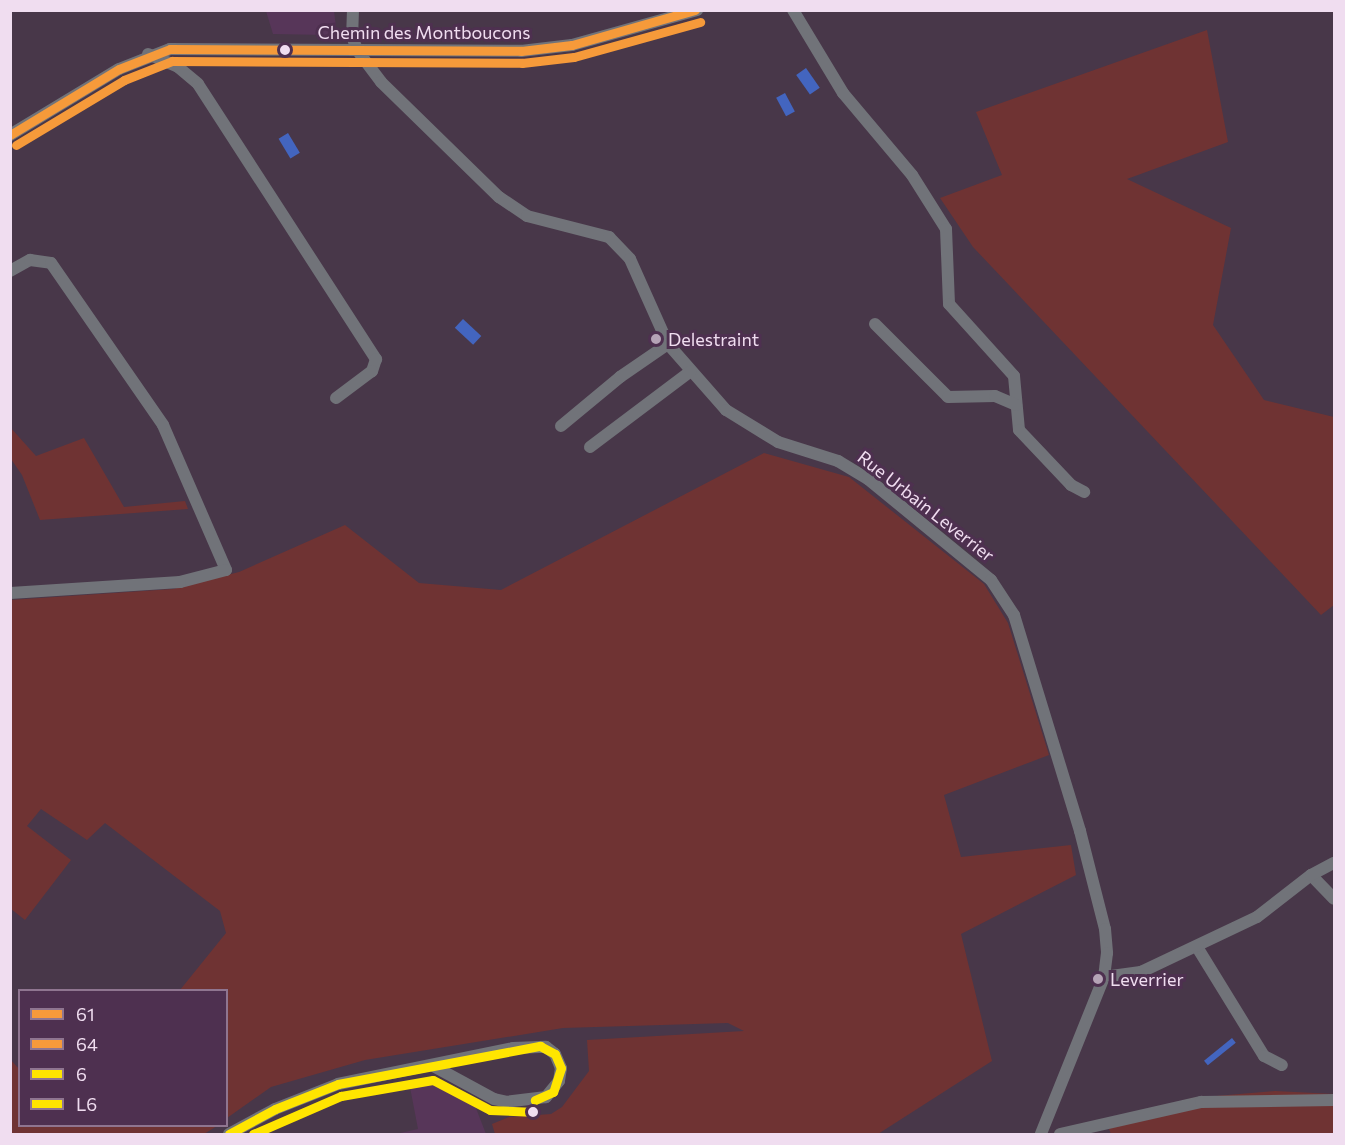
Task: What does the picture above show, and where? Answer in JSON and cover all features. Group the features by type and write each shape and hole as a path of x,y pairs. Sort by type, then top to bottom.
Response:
{"street":[{"path":"353,10 352,36 357,50"},
{"name":"Chemin des Montboucons","path":"10,135 148,54 192,47 249,52 551,48 697,10"},
{"path":"793,10 843,93 912,175 946,229 949,304 1014,376 1019,430 1071,485 1084,492"},
{"name":"Rue Urbain Leverrier","path":"357,50 381,82 499,197 527,216 609,237 630,259 668,344 726,410 746,425 778,442 838,461 868,479 991,580 1014,615 1080,831 1105,929 1104,977 1041,1134"},
{"path":"148,54 178,66 198,84 376,359 372,371 336,398"},
{"path":"10,271 30,260 51,263 163,425 226,570 180,582 10,593"},
{"path":"875,324 948,397 995,396 1016,405"},
{"path":"561,426 620,376 668,344"},
{"path":"590,447 691,371"},
{"path":"1104,977 1141,972 1257,917 1311,875 1335,863"},
{"path":"1311,875 1335,899"},
{"path":"1197,946 1264,1056 1282,1065"},
{"path":"229,1134 275,1108 338,1084 540,1046 555,1054 561,1068 560,1082 546,1096 508,1102 494,1099 435,1067"},
{"path":"1060,1134 1201,1102 1335,1100"}],"shaded area":[{"path":"266,11 334,11 336,27 327,35 273,34"},
{"path":"1207,30 1228,142 1127,179 1231,228 1213,325 1264,400 1334,417 1334,605 1321,615 973,247 940,198 1002,175 976,112"},
{"path":"10,427 36,456 84,438 124,507 185,501 188,509 40,520 22,475 11,459"},
{"path":"764,453 849,477 984,584 1008,623 1049,755 944,795 961,857 1071,845 1076,875 961,934 992,1061 878,1134 495,1134 492,1124 509,1117 551,1114 562,1107 589,1071 587,1040 744,1031 728,1023 563,1028 365,1060 271,1087 228,1117 228,989 181,989 226,933 220,911 105,823 87,840 41,809 27,826 71,860 25,920 11,909 10,600 173,589 239,572 345,525 419,583 501,590"},
{"path":"10,1059 18,1068 18,1127 215,1127 204,1134 11,1134"},
{"path":"432,1078 453,1086 474,1103 486,1134 396,1134 418,1129 409,1082"},
{"path":"1275,1091 1334,1094 1334,1134 1111,1134 1106,1122 1192,1098"}],"water":[{"path":"806,68 820,88 810,95 796,75"},
{"path":"785,93 795,112 786,116 776,98"},
{"path":"288,133 300,153 290,158 279,139"},
{"path":"463,319 481,336 473,345 455,328"},
{"path":"1232,1038 1236,1043 1208,1065 1204,1061"}],"transit line":[{"name":"61","path":"10,135 119,69 170,49 521,51 572,45 695,10"},
{"name":"64","path":"16,145 124,80 172,61 522,63 574,57 700,22"},
{"name":"6","path":"229,1134 275,1109 338,1084 540,1046 555,1054 561,1068 553,1092 535,1100"},
{"name":"L6","path":"253,1134 341,1096 433,1080 490,1110 535,1112"}],"place":[{"name":"Delestraint","path":"656,339"},
{"name":"Leverrier","path":"1098,979"}]}
